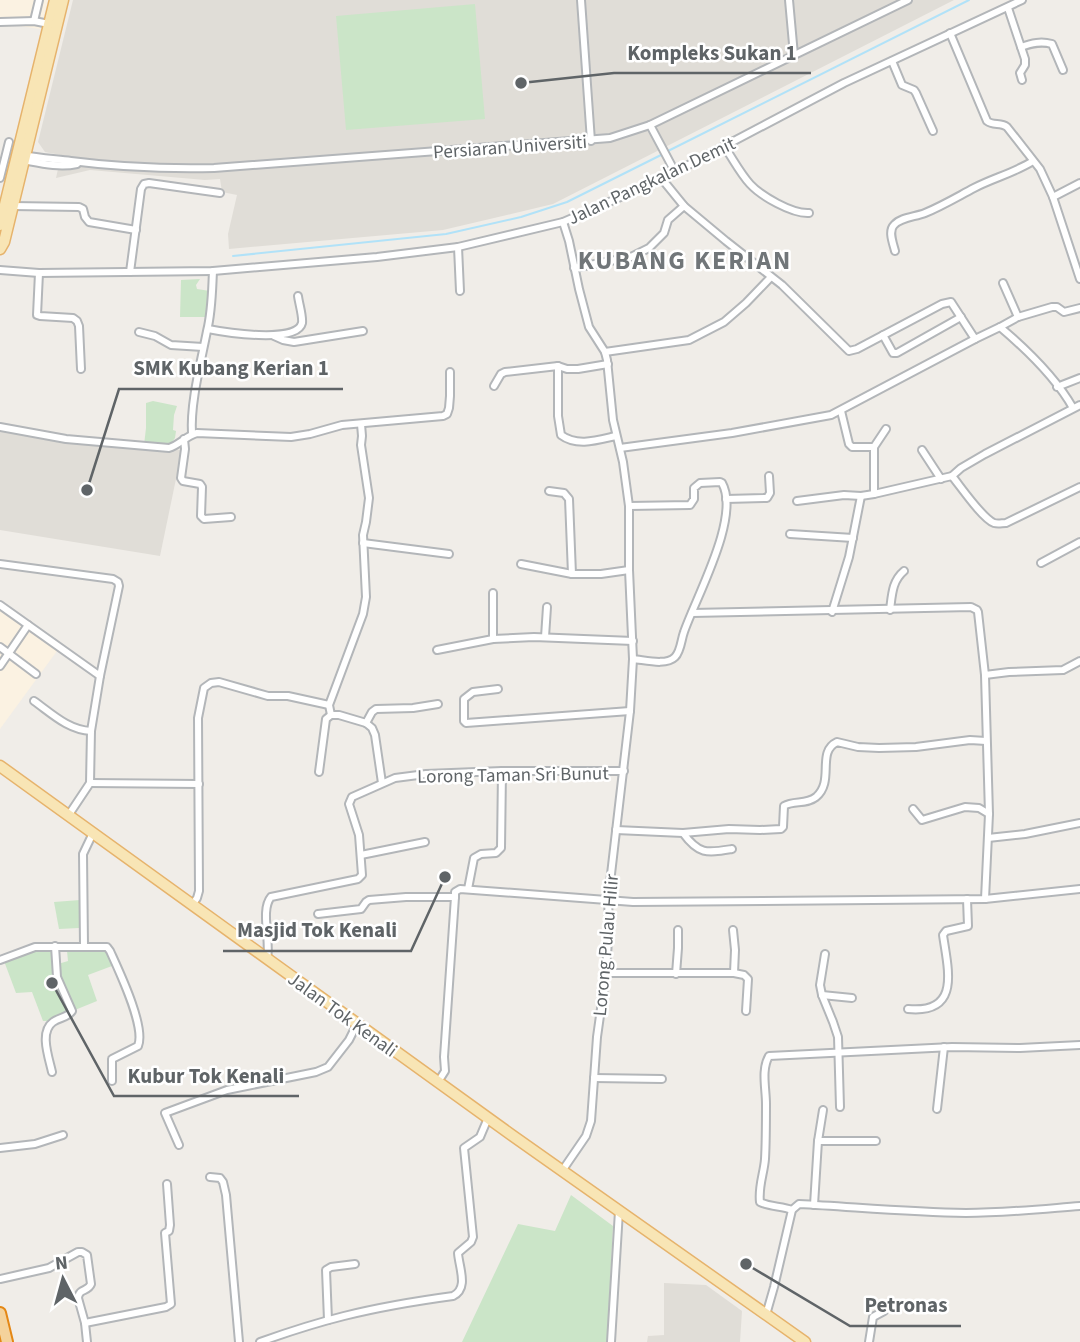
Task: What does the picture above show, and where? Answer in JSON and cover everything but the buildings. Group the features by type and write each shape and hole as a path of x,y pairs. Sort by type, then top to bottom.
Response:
{"highway":[{"path":"0,1314 7,1342"}],"main road":[{"path":"0,249 12,206 20,157 55,0"},
{"path":"0,225 4,176 20,157 63,0"},
{"name":"Jalan Tok Kenali","path":"0,766 562,1171 805,1342"}],"street":[{"path":"34,21 39,0"},
{"path":"581,0 591,141"},
{"path":"789,0 794,55"},
{"name":"Persiaran Universiti","path":"20,157 182,169 591,141 623,135 650,125 908,0"},
{"name":"Jalan Pangkalan Demit","path":"0,270 39,273 213,271 458,247 563,222 662,179 844,83 1023,0"},
{"path":"1008,8 1025,62 1020,73 1022,80"},
{"path":"0,22 34,21 49,24"},
{"path":"950,33 988,121 1007,127 1040,169 1053,197 1080,279"},
{"path":"1021,47 1032,43 1052,44 1063,70"},
{"path":"892,61 902,85 916,93 933,131"},
{"path":"650,125 675,172"},
{"path":"4,176 9,142"},
{"path":"724,146 755,189 796,213 809,213"},
{"path":"895,251 891,230 893,225 901,220 922,215 1033,161"},
{"path":"662,179 684,206 782,285 849,351 946,302 951,302 975,340"},
{"path":"130,272 141,189 146,183 220,193"},
{"path":"1053,197 1079,187"},
{"path":"12,206 79,207 83,209 89,222 136,230"},
{"path":"575,268 631,257 649,248 664,233 668,220 684,206"},
{"name":"Lorong Pulau Hilir","path":"562,1171 588,1132 591,1121 597,1037 606,973 608,900 624,771 633,659 629,506 616,436 608,363 605,352 589,327 563,222"},
{"path":"458,247 460,291"},
{"path":"192,434 191,423 212,301 213,271"},
{"path":"39,273 36,313 40,316 73,318 78,321 81,369"},
{"path":"605,352 689,341 723,322 771,277"},
{"path":"1003,283 1018,317"},
{"path":"208,329 272,335 292,333 300,328 302,323 298,296"},
{"path":"620,448 819,418 841,411 1018,317 1052,307 1064,312 1080,308"},
{"path":"883,335 893,353 897,353 961,317"},
{"path":"797,501 874,494 952,476 985,454 1076,407 1027,352 1000,327"},
{"path":"272,335 294,342 363,331"},
{"path":"139,332 155,336 171,345 204,347"},
{"path":"495,386 505,372 558,366 579,369 608,363"},
{"path":"558,366 558,416 561,435 572,441 583,442 616,436"},
{"path":"0,426 66,439 169,448 192,434 202,433 291,436 310,434 342,425 443,416 447,414 450,396 450,372"},
{"path":"1057,387 1080,378"},
{"path":"841,411 850,446 874,447"},
{"path":"331,715 329,705 363,614 366,580 363,543 369,498 361,445 361,424"},
{"path":"874,494 874,447 886,429"},
{"path":"184,439 181,478 202,487 201,516 204,519 231,517"},
{"path":"922,450 941,479"},
{"path":"726,499 767,498 769,476"},
{"path":"952,476 978,508 993,523 1000,524 1080,487"},
{"path":"629,506 690,505 697,485 716,481 724,486 726,499 721,535 678,654 670,661 633,659"},
{"path":"549,491 564,493 569,499 572,574"},
{"path":"832,611 849,557 861,496"},
{"path":"790,534 853,538"},
{"path":"1041,562 1080,542"},
{"path":"363,543 449,554"},
{"path":"0,564 113,579 118,582 119,589 91,731 90,783 68,816"},
{"path":"521,564 572,574 629,570"},
{"path":"890,610 894,585 897,577 904,571"},
{"path":"492,593 493,639"},
{"path":"0,605 100,676"},
{"path":"545,637 547,607"},
{"path":"692,613 960,607 977,610 985,675 989,814 985,900"},
{"path":"0,666 28,625"},
{"path":"437,650 493,639 545,637 633,641"},
{"path":"0,647 36,674"},
{"path":"985,675 1063,670 1080,660"},
{"path":"192,905 198,891 198,718 202,692 207,685 219,682 268,696 288,696 329,705"},
{"path":"498,689 473,692 464,699 464,721 466,723 630,711"},
{"path":"34,701 68,725 78,730 91,731"},
{"path":"366,723 376,709 438,704"},
{"path":"318,772 325,722 331,715 339,715 366,723 372,728 382,783"},
{"path":"616,830 683,833 781,829 784,806 814,799 823,788 826,779 826,757 829,748 837,742 879,748 986,741"},
{"path":"468,889 474,858 481,854 496,853 501,848 502,771"},
{"name":"Lorong Taman Sri Bunut","path":"361,855 349,801 391,778 502,771 624,771"},
{"path":"90,783 199,784"},
{"path":"913,809 922,820 965,807 979,807 989,814"},
{"path":"988,838 1080,823"},
{"path":"683,833 690,843 703,851 733,849"},
{"path":"84,946 83,854 93,834"},
{"path":"267,959 269,950 266,908 269,899 275,895 360,878 363,874 361,855 425,842"},
{"path":"438,1082 444,1071 454,897 457,890 633,902 985,900 1080,889"},
{"path":"318,914 361,909 369,900 454,897"},
{"path":"908,1009 929,1009 944,999 948,973 943,935 946,931 968,926 967,899"},
{"path":"676,974 678,930"},
{"path":"733,930 734,973"},
{"path":"52,1072 45,1040 47,1030 51,1023 72,1011 57,977 55,946"},
{"path":"0,960 35,947 107,947 132,1003 141,1037 138,1046 112,1059 112,1080"},
{"path":"825,954 821,976 822,995 836,1030 840,1107"},
{"path":"606,973 744,975 748,979 746,1011"},
{"path":"822,995 852,998"},
{"path":"179,1145 165,1114 227,1090 316,1072 328,1067 349,1040 357,1024"},
{"path":"792,1210 760,1202 765,1160 764,1077 769,1056 944,1047 1020,1048 1080,1045"},
{"path":"937,1109 944,1047"},
{"path":"594,1078 662,1079"},
{"path":"814,1205 823,1110"},
{"path":"260,1342 328,1320 458,1293 462,1286 458,1253 473,1237 464,1148 480,1137 488,1118"},
{"path":"0,1148 34,1144 63,1135"},
{"path":"818,1142 876,1142"},
{"path":"210,1177 220,1178 226,1195 239,1342"},
{"path":"85,1323 171,1304 165,1233 169,1231 170,1225 167,1184"},
{"path":"766,1315 792,1210 799,1204 969,1213 1080,1206"},
{"path":"611,1342 620,1211"},
{"path":"0,1279 49,1268 82,1252 89,1259 91,1284 78,1294 87,1342"},
{"path":"328,1320 326,1270 355,1264"},
{"path":"869,1342 873,1317 884,1311"}],"shaded area":[{"path":"0,0 48,0 40,29 0,27"},
{"path":"73,0 954,0 553,204 443,230 229,249 228,234 237,195 222,192 220,179 90,170 56,178 61,155 45,152 38,142"},
{"path":"0,428 65,440 182,450 160,556 0,530"},
{"path":"0,610 57,651 0,729"},
{"path":"664,1283 706,1285 742,1311 740,1342 647,1342 648,1336 664,1335"}],"green space":[{"path":"475,4 485,119 346,130 336,16"},
{"path":"200,279 196,285 197,289 210,291 205,317 180,317 181,280"},
{"path":"153,401 177,406 173,430 176,431 175,438 168,447 144,445 146,403"},
{"path":"80,900 79,928 59,929 54,902"},
{"path":"97,948 106,951 112,966 88,975 97,1001 48,1021 43,1021 32,992 16,993 4,961 40,950 53,952 58,964 68,961 67,951"},
{"path":"571,1195 613,1226 607,1342 462,1342 518,1224 555,1231"}],"waterway":[{"path":"668,151 969,0"},
{"path":"233,256 446,234 521,217 567,202 663,154"}],"place":[{"name":"Kompleks Sukan 1","path":"521,83"},
{"name":"SMK Kubang Kerian 1","path":"87,490"},
{"name":"Masjid Tok Kenali","path":"445,877"},
{"name":"Kubur Tok Kenali","path":"52,983"},
{"name":"Petronas","path":"746,1264"}],"district":[{"name":"KUBANG KERIAN","path":"685,260"}]}
